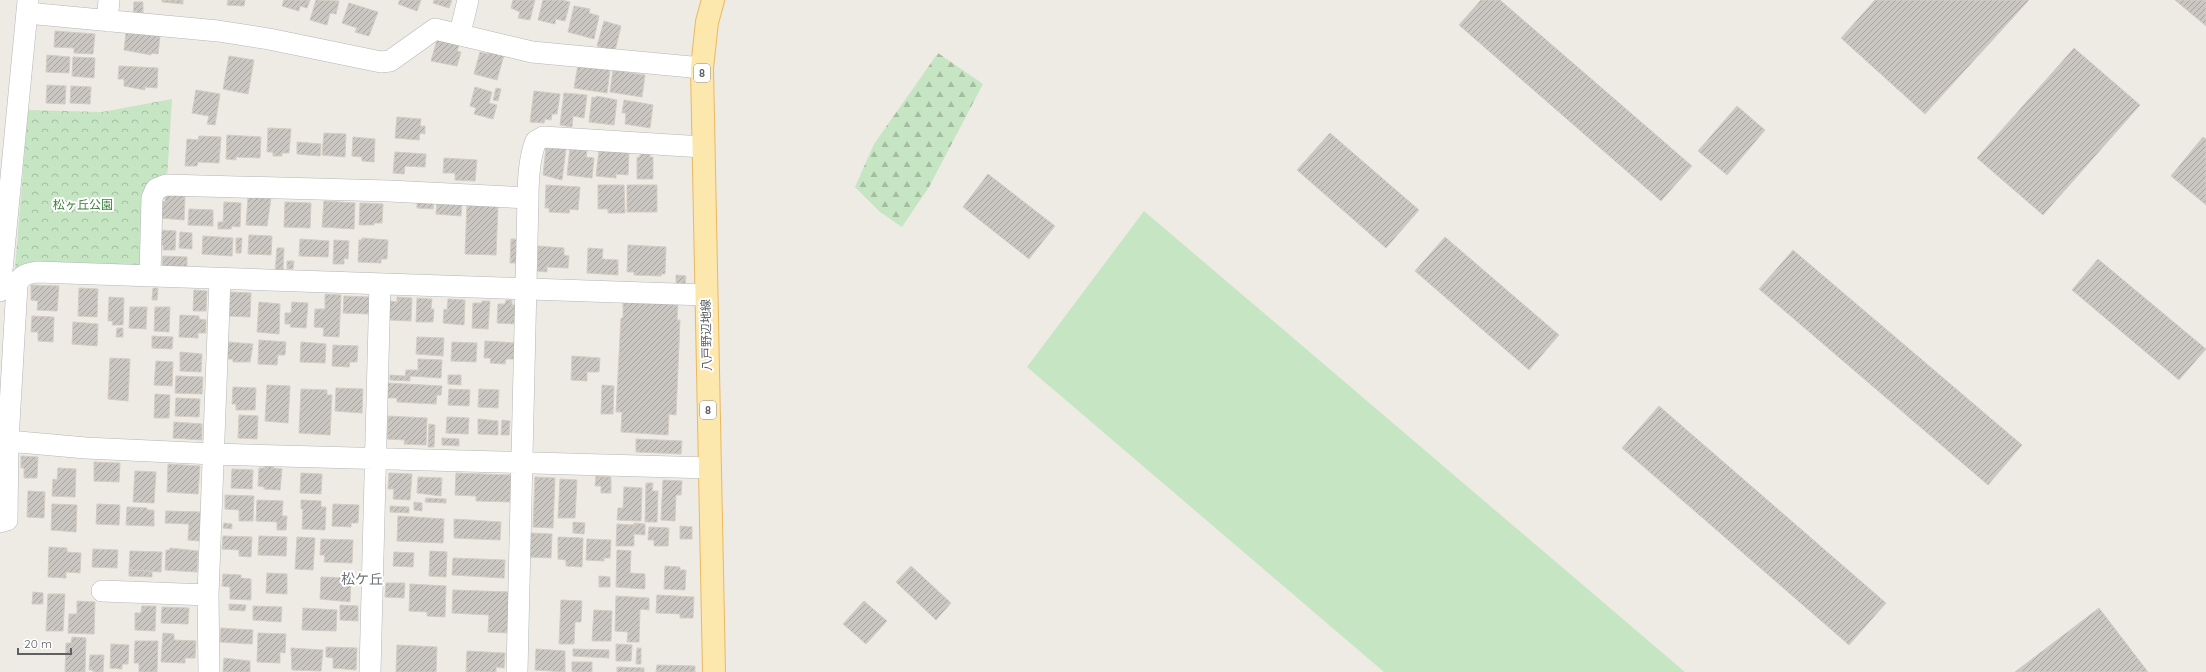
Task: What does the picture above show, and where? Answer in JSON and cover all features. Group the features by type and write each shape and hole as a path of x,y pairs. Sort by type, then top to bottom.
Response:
{"main road":[{"name":"八戸野辺地線","path":"713,0 707,22 702,68 705,295 714,672"}],"street":[{"path":"107,21 109,0"},
{"path":"460,33 468,0"},
{"path":"0,291 28,7 107,21 218,31 269,39 382,62 390,61 435,29 460,33 532,52 702,68"},
{"path":"517,672 528,290 528,183 533,148 536,141 543,137 703,147"},
{"path":"150,276 152,198 156,189 166,185 381,191 528,198"},
{"path":"0,522 7,520 8,441 16,285 19,278 26,274 37,272 705,295"},
{"path":"208,672 208,596 220,279"},
{"path":"370,672 374,457 380,284"},
{"path":"8,441 86,448 214,454 374,457 710,468"},
{"path":"102,592 208,596"}],"green space":[{"path":"938,53 983,84 929,187 902,227 880,212 855,187 874,144"},
{"name":"松ヶ丘公園","path":"172,99 167,179 150,180 146,185 143,268 34,265 15,268 28,110 102,112"},
{"path":"1144,211 1685,672 1384,672 1027,367"}],"building":[{"path":"162,0 183,0 183,4 162,2"},
{"path":"228,0 245,0 244,6 227,5"},
{"path":"284,0 310,0 307,8 300,6 299,11 282,6"},
{"path":"316,0 339,1 336,14 330,13 327,25 310,20"},
{"path":"400,0 421,0 417,11 398,4"},
{"path":"434,0 452,0 449,8 433,3"},
{"path":"513,0 535,0 530,20 518,18 520,12 511,8"},
{"path":"543,0 562,0 570,2 565,21 556,19 555,24 538,20"},
{"path":"1481,0 1500,0 1692,166 1661,201 1459,25"},
{"path":"1875,0 2029,0 1925,114 1841,38"},
{"path":"2175,0 2206,0 2206,26"},
{"path":"134,2 143,2 143,17 133,16"},
{"path":"349,3 378,12 369,36 355,32 357,28 342,23"},
{"path":"574,6 590,9 589,13 599,16 594,39 568,32"},
{"path":"604,21 621,26 615,51 597,46"},
{"path":"55,31 95,34 93,54 74,53 74,48 54,47"},
{"path":"126,33 160,36 158,54 151,53 151,55 124,50"},
{"path":"437,40 459,45 457,51 461,52 457,66 431,61"},
{"path":"2074,48 2140,105 2043,215 1977,158"},
{"path":"488,51 504,55 497,80 474,74 480,52 488,54"},
{"path":"47,55 70,57 69,73 46,72"},
{"path":"229,56 254,60 248,94 223,89"},
{"path":"73,57 95,58 94,78 72,76"},
{"path":"578,65 610,70 607,93 574,88"},
{"path":"119,66 158,68 157,88 145,87 145,90 124,86 124,79 118,79"},
{"path":"613,70 645,75 642,97 610,92"},
{"path":"47,85 66,86 65,104 46,103"},
{"path":"71,86 91,87 90,104 70,103"},
{"path":"475,87 492,92 489,103 497,105 493,119 474,114 476,108 470,106"},
{"path":"496,88 501,89 498,101 493,100"},
{"path":"196,90 220,94 215,125 207,124 209,116 192,113"},
{"path":"534,91 560,94 557,114 552,114 551,120 545,119 544,123 530,122"},
{"path":"564,93 587,95 584,118 573,116 572,127 560,125"},
{"path":"596,96 617,100 614,125 589,122 592,97 596,98"},
{"path":"624,100 653,105 650,128 625,124 626,113 622,113"},
{"path":"1737,106 1765,130 1727,175 1698,151"},
{"path":"397,117 421,119 420,126 425,126 425,134 420,133 419,140 395,138"},
{"path":"268,128 291,129 289,153 282,153 282,156 273,156 273,152 267,152"},
{"path":"324,133 346,134 345,157 322,155"},
{"path":"1330,133 1419,210 1386,248 1297,170"},
{"path":"227,135 261,137 260,158 236,157 236,160 226,159"},
{"path":"199,136 221,137 219,163 198,162 197,166 185,166 187,139 198,140"},
{"path":"353,137 375,139 374,162 362,161 362,157 352,156"},
{"path":"2203,137 2206,139 2206,205 2171,176"},
{"path":"297,142 321,144 320,156 297,154"},
{"path":"552,146 566,148 562,180 543,175 546,148 552,149"},
{"path":"570,148 587,151 586,157 594,158 592,178 567,175"},
{"path":"599,150 629,153 628,175 616,174 616,178 596,176"},
{"path":"395,152 426,154 425,167 405,166 404,174 393,173"},
{"path":"640,153 650,153 650,157 653,157 653,179 637,179 637,157 640,157"},
{"path":"444,158 477,160 475,181 455,180 455,173 443,173"},
{"path":"988,174 1055,226 1029,259 963,207"},
{"path":"546,185 580,187 578,210 570,209 569,213 549,212 549,208 545,208"},
{"path":"598,185 624,185 625,213 608,213 608,209 598,209"},
{"path":"627,185 657,185 657,212 627,212"},
{"path":"165,194 185,195 184,220 160,218 160,201 165,202"},
{"path":"248,197 271,198 267,226 246,225"},
{"path":"324,201 355,203 354,229 322,227"},
{"path":"417,201 434,201 433,209 417,208"},
{"path":"437,201 462,202 461,216 436,214"},
{"path":"224,202 241,203 240,227 232,226 231,229 218,229 218,222 223,222"},
{"path":"285,202 311,203 310,228 284,227"},
{"path":"360,203 383,204 382,223 374,223 374,225 359,225"},
{"path":"467,204 498,206 496,255 465,254"},
{"path":"189,209 213,210 213,226 188,225"},
{"path":"159,230 176,231 175,250 163,250 163,245 158,245"},
{"path":"180,232 192,233 192,249 179,248"},
{"path":"249,235 272,236 271,255 248,254"},
{"path":"203,236 233,238 232,256 202,254"},
{"path":"1445,237 1559,335 1529,370 1415,271"},
{"path":"236,238 242,238 241,253 236,253"},
{"path":"362,238 388,240 387,259 381,259 381,263 358,262 359,240 362,240"},
{"path":"300,239 329,241 328,257 299,256"},
{"path":"511,239 522,239 521,263 510,263"},
{"path":"334,240 349,241 348,259 344,258 344,264 333,264"},
{"path":"628,245 666,247 665,274 661,274 661,276 634,275 634,272 627,272"},
{"path":"538,246 564,248 564,255 569,256 568,268 547,267 547,272 537,271"},
{"path":"277,248 284,248 283,271 275,271"},
{"path":"588,248 603,249 602,259 618,260 618,275 587,273"},
{"path":"1793,250 2022,445 1988,485 1759,289"},
{"path":"163,256 187,257 187,268 162,267"},
{"path":"2098,259 2206,349 2179,380 2072,290"},
{"path":"287,261 294,261 293,269 287,269"},
{"path":"676,275 686,276 685,285 676,285"},
{"path":"31,285 59,286 57,311 37,310 38,301 31,300"},
{"path":"79,288 98,289 97,317 78,316"},
{"path":"153,288 158,288 157,300 152,300"},
{"path":"194,290 207,291 206,311 193,311"},
{"path":"231,292 251,293 250,317 228,316"},
{"path":"325,294 341,295 339,337 323,336 324,328 314,327 315,309 325,309"},
{"path":"344,296 369,297 369,314 343,313"},
{"path":"109,297 124,298 123,325 112,325 113,321 108,321"},
{"path":"397,297 412,298 411,321 389,320 390,301 397,302"},
{"path":"417,298 432,299 431,309 434,309 433,322 416,322"},
{"path":"448,299 465,300 464,325 443,323 444,309 447,310"},
{"path":"506,300 512,300 512,305 516,305 515,324 497,323 498,304 505,304"},
{"path":"482,301 490,301 488,329 472,328 473,303 482,303"},
{"path":"623,301 678,304 677,320 680,320 676,415 669,414 668,435 621,432 622,412 616,412"},
{"path":"259,302 280,304 279,334 257,332"},
{"path":"292,302 308,303 306,328 290,327 291,324 285,324 285,313 291,313"},
{"path":"130,307 147,307 146,329 129,328"},
{"path":"155,307 170,307 169,332 154,331"},
{"path":"180,315 199,316 199,319 206,320 206,333 198,333 198,338 179,337"},
{"path":"32,316 54,317 53,342 38,341 38,332 31,332"},
{"path":"73,322 98,324 97,346 72,344"},
{"path":"117,328 123,328 123,337 116,337"},
{"path":"152,336 173,337 172,349 152,348"},
{"path":"417,337 444,338 443,356 416,354"},
{"path":"259,340 286,342 285,355 278,355 277,365 258,364"},
{"path":"485,341 516,343 515,359 506,359 505,364 490,363 491,358 484,358"},
{"path":"228,342 253,344 250,362 233,362 233,359 227,359"},
{"path":"301,342 326,344 325,363 300,362"},
{"path":"452,342 477,343 476,362 451,361"},
{"path":"333,345 358,346 357,362 350,362 349,367 332,366"},
{"path":"180,352 202,354 201,372 180,371"},
{"path":"572,356 600,358 599,372 587,372 587,381 571,380"},
{"path":"110,358 130,359 128,401 108,399"},
{"path":"418,359 442,360 441,378 410,376 410,381 390,380 390,375 405,376 406,370 418,370"},
{"path":"156,361 173,362 172,386 154,385"},
{"path":"448,375 461,375 461,385 448,384"},
{"path":"176,376 203,377 202,394 175,393"},
{"path":"387,383 442,386 441,395 437,395 436,404 397,402 397,398 387,398"},
{"path":"267,385 290,386 288,423 265,421"},
{"path":"602,385 614,386 613,414 601,414"},
{"path":"233,387 256,388 255,410 236,410 236,404 232,404"},
{"path":"336,388 363,389 362,413 335,411"},
{"path":"301,389 327,390 327,395 332,395 330,435 299,433"},
{"path":"449,389 470,390 469,406 448,405"},
{"path":"479,389 499,390 498,408 478,407"},
{"path":"155,394 170,395 169,418 154,418"},
{"path":"176,398 200,399 199,417 175,416"},
{"path":"1659,406 1886,603 1849,645 1622,448"},
{"path":"239,415 258,416 257,439 238,438"},
{"path":"388,416 427,418 426,445 404,444 405,440 387,439"},
{"path":"447,417 469,418 468,434 446,433"},
{"path":"478,419 498,421 498,435 478,434"},
{"path":"502,420 510,421 509,435 501,435"},
{"path":"174,422 202,424 202,440 173,438"},
{"path":"429,424 435,425 434,447 428,447"},
{"path":"442,438 459,439 459,446 442,445"},
{"path":"636,439 682,441 681,454 636,452"},
{"path":"21,456 38,457 37,478 24,478 24,468 21,468"},
{"path":"94,462 120,463 119,482 94,481"},
{"path":"168,464 200,466 198,494 167,492"},
{"path":"265,465 274,465 273,468 282,469 280,490 264,489 264,487 258,486 259,468 265,468"},
{"path":"58,468 76,469 75,497 52,496 53,479 57,480"},
{"path":"232,469 253,470 252,489 231,488"},
{"path":"135,471 156,472 154,503 133,502"},
{"path":"301,473 322,474 321,494 300,493"},
{"path":"389,473 412,474 410,500 393,499 394,489 388,489"},
{"path":"456,473 511,475 510,502 476,501 476,496 455,495"},
{"path":"596,476 611,477 611,493 601,493 601,486 595,486"},
{"path":"418,477 442,478 441,496 417,493"},
{"path":"535,477 555,478 553,528 533,527"},
{"path":"560,479 577,480 575,518 558,518"},
{"path":"663,480 682,481 681,495 676,495 675,521 661,520"},
{"path":"646,483 653,483 652,491 658,491 657,522 645,522"},
{"path":"624,487 642,488 641,521 617,520 618,508 623,508"},
{"path":"28,491 45,492 44,518 27,517"},
{"path":"225,495 254,496 253,521 239,521 239,510 225,509"},
{"path":"426,498 446,499 446,503 425,502"},
{"path":"257,500 283,501 282,516 287,516 286,530 277,530 277,522 256,521"},
{"path":"301,500 321,501 321,507 326,507 325,530 302,529 303,509 301,509"},
{"path":"414,502 422,503 422,511 414,510"},
{"path":"52,504 77,505 76,532 51,530"},
{"path":"97,504 120,505 119,525 96,524"},
{"path":"333,504 359,505 358,523 351,523 351,527 332,526"},
{"path":"390,506 409,507 409,513 390,512"},
{"path":"127,507 147,508 147,510 154,510 154,526 126,525"},
{"path":"166,511 201,512 199,541 188,540 189,524 165,523"},
{"path":"398,516 444,519 443,543 397,541"},
{"path":"454,519 501,522 500,540 454,538"},
{"path":"573,522 585,523 584,534 573,533"},
{"path":"224,523 232,524 232,529 223,528"},
{"path":"634,523 645,524 645,535 634,534 634,546 616,546 617,524 634,525"},
{"path":"680,526 692,527 692,539 680,539"},
{"path":"649,527 669,528 668,546 654,546 654,540 648,540"},
{"path":"531,533 552,534 551,558 529,557"},
{"path":"223,536 252,537 251,557 239,556 239,550 222,549"},
{"path":"259,536 287,537 286,556 258,555"},
{"path":"297,537 315,538 313,570 295,569"},
{"path":"558,537 583,538 582,567 566,566 566,560 558,559"},
{"path":"321,539 353,540 352,563 324,562 325,555 320,555"},
{"path":"587,539 611,540 610,558 604,558 604,561 586,560"},
{"path":"49,547 67,548 67,552 81,553 80,573 66,572 66,578 48,577"},
{"path":"170,548 198,551 197,572 165,570 166,550 170,550"},
{"path":"93,549 118,550 117,568 92,567"},
{"path":"617,550 631,551 630,573 645,574 645,589 616,587"},
{"path":"130,551 162,552 161,572 129,570"},
{"path":"430,551 447,552 446,577 429,576"},
{"path":"394,552 414,553 413,567 393,566"},
{"path":"453,558 505,560 504,578 452,575"},
{"path":"665,566 680,567 680,570 686,570 685,590 664,589"},
{"path":"911,566 951,603 936,620 896,582"},
{"path":"129,570 152,571 152,577 129,576"},
{"path":"267,573 287,574 287,594 266,593"},
{"path":"223,574 241,575 241,578 251,579 251,600 230,599 230,587 222,586"},
{"path":"599,576 610,577 610,587 599,587"},
{"path":"321,577 351,578 350,602 320,599"},
{"path":"386,583 405,583 404,598 385,597"},
{"path":"410,584 446,586 445,617 427,616 427,612 409,611"},
{"path":"453,590 510,592 508,633 488,632 489,615 452,613"},
{"path":"33,592 43,593 43,604 32,604"},
{"path":"48,594 65,594 63,631 46,631"},
{"path":"657,595 694,597 693,618 680,618 680,614 656,613"},
{"path":"616,596 649,598 649,610 640,609 639,642 627,642 628,632 615,631"},
{"path":"561,600 582,601 581,622 575,622 574,644 559,644"},
{"path":"77,601 95,602 94,634 68,633 69,614 77,614"},
{"path":"864,601 887,621 866,644 843,624"},
{"path":"229,604 246,605 245,611 229,610"},
{"path":"340,605 358,606 358,621 340,620"},
{"path":"142,606 156,606 155,631 135,630 135,613 141,613"},
{"path":"253,606 282,607 281,622 253,620"},
{"path":"162,607 189,608 188,624 161,623"},
{"path":"303,608 337,610 336,631 302,630"},
{"path":"2099,608 2148,672 2015,672"},
{"path":"594,610 612,611 611,641 592,641"},
{"path":"221,628 253,630 252,644 220,642"},
{"path":"163,633 174,634 174,640 196,641 195,658 185,658 185,663 161,662"},
{"path":"258,633 286,634 285,653 280,652 280,663 257,662"},
{"path":"72,637 86,638 85,672 65,672 66,643 71,643"},
{"path":"135,641 158,641 157,672 139,672 139,663 134,663"},
{"path":"111,644 129,645 128,664 122,664 122,669 110,668"},
{"path":"616,644 632,645 631,661 616,661"},
{"path":"397,645 437,647 436,672 396,672"},
{"path":"326,647 357,648 356,670 333,668 333,658 326,657"},
{"path":"291,648 323,650 321,671 292,670"},
{"path":"637,648 641,648 641,664 636,664"},
{"path":"536,649 565,651 565,672 535,670"},
{"path":"573,649 609,650 609,658 573,656"},
{"path":"467,651 505,653 504,668 496,667 496,672 466,672"},
{"path":"90,655 104,655 103,672 93,672 93,670 89,670"},
{"path":"224,658 250,661 250,672 223,672"},
{"path":"572,662 592,662 592,672 572,672"},
{"path":"657,665 695,666 695,672 656,672"},
{"path":"617,667 644,668 644,672 617,672"}],"district":[{"name":"松ケ丘","path":"362,579"}]}
